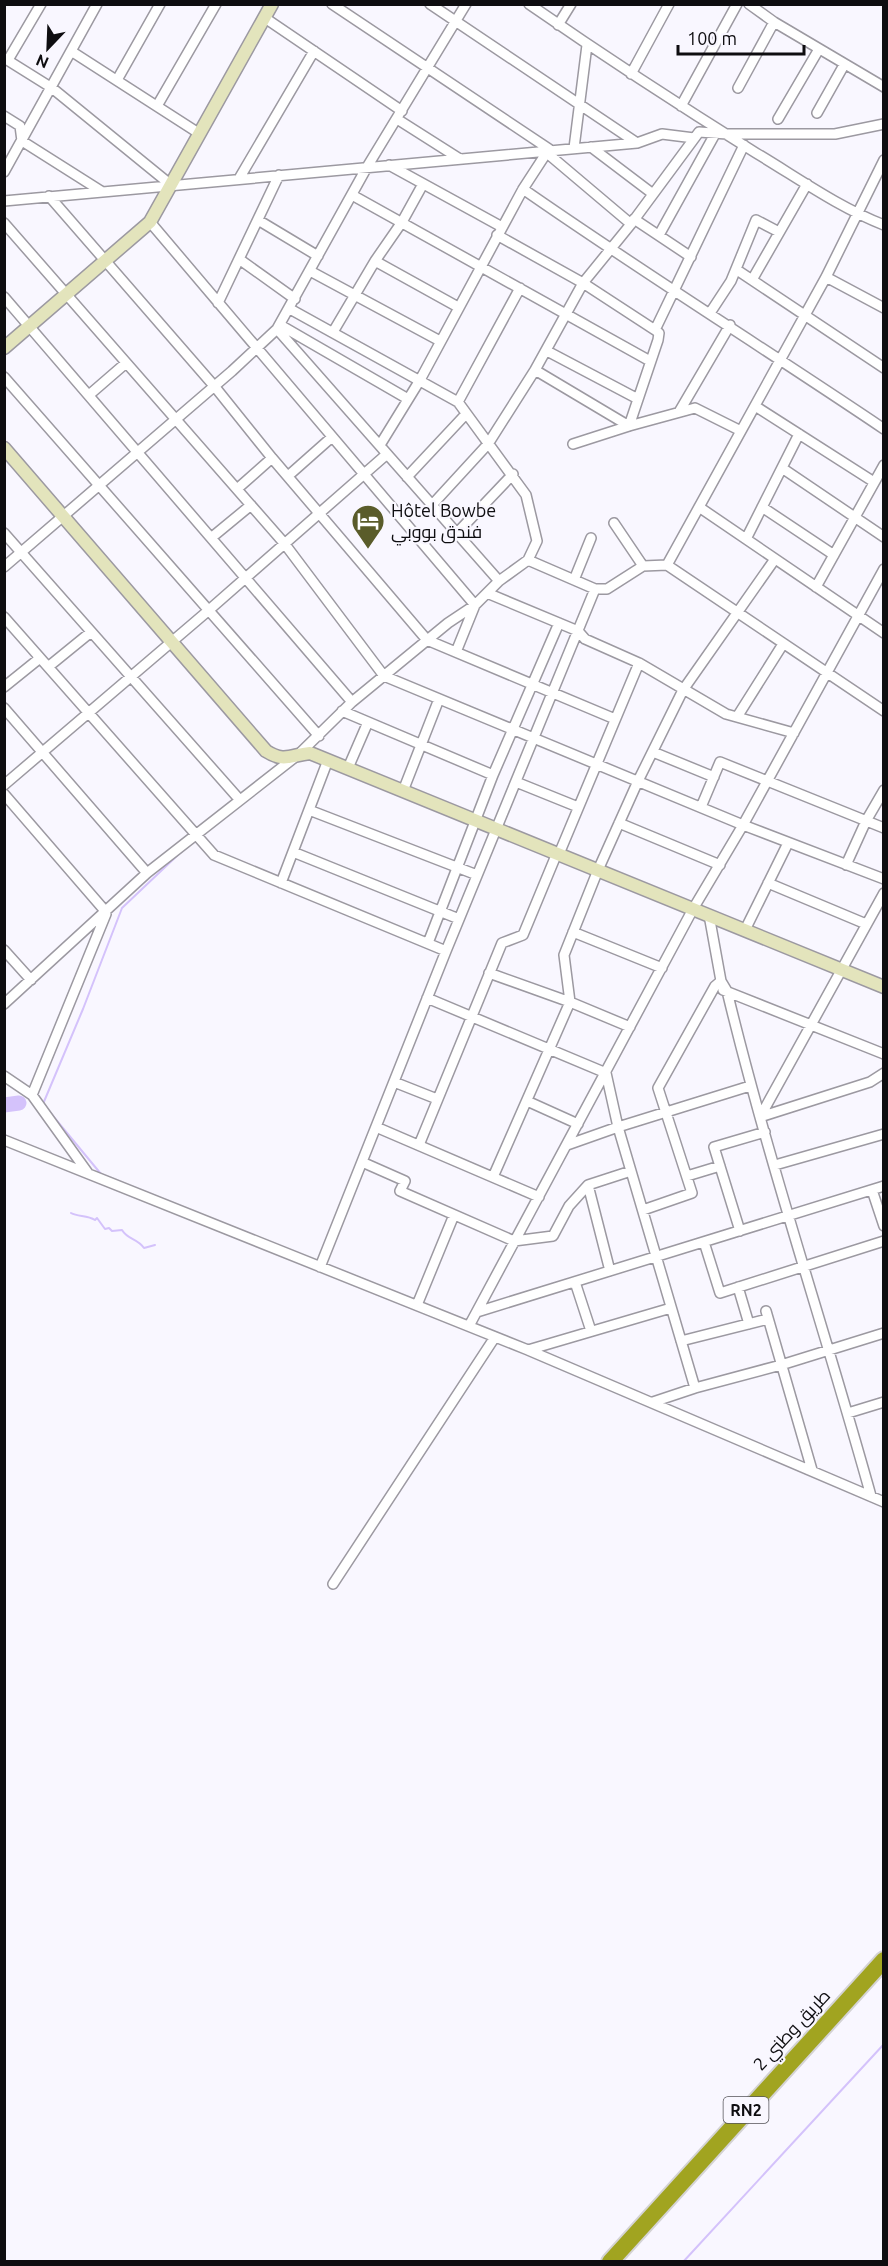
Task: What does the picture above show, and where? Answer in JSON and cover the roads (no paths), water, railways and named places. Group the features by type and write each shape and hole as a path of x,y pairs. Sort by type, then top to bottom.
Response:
{"highway":[{"name":"طريق وطني 2","path":"610,2262 884,1960"}],"street":[{"path":"41,4 6,59 52,88 171,185"},
{"path":"4,172 97,4"},
{"path":"117,80 159,4"},
{"path":"157,106 216,4"},
{"path":"4,348 150,222 272,4"},
{"path":"332,4 548,151 632,221 691,257"},
{"path":"429,4 637,143"},
{"path":"4,567 215,387 258,349 278,327 367,167 466,4"},
{"path":"530,4 587,45 681,106 856,214 884,225"},
{"path":"558,25 571,4"},
{"path":"632,74 669,4"},
{"path":"681,106 737,4"},
{"path":"749,4 774,22 884,87"},
{"path":"265,18 314,51 460,159"},
{"path":"738,88 774,22"},
{"path":"574,148 587,45"},
{"path":"778,119 819,49"},
{"path":"71,51 200,134"},
{"path":"240,177 314,51"},
{"path":"817,113 844,65"},
{"path":"4,116 20,126 22,141"},
{"path":"432,505 488,444 536,370 583,283 699,132 835,134 884,124"},
{"path":"4,201 240,177 637,143 662,134 694,138"},
{"path":"659,236 715,134"},
{"path":"22,141 101,190"},
{"path":"655,330 744,145"},
{"path":"591,147 653,194"},
{"path":"380,445 420,380 523,189 548,151"},
{"path":"667,565 826,277 883,164"},
{"path":"389,165 500,231 659,333 629,426"},
{"path":"218,303 279,175"},
{"path":"333,332 375,261 402,222 423,184"},
{"path":"752,280 807,184"},
{"path":"523,189 884,429"},
{"path":"352,195 650,361"},
{"path":"48,196 215,387 272,458 427,640 615,719"},
{"path":"710,313 736,270 756,219 779,232"},
{"path":"258,220 318,256"},
{"path":"150,222 475,605"},
{"path":"4,223 284,543 384,676 533,740 788,843 884,879"},
{"path":"239,259 295,299"},
{"path":"375,261 458,307"},
{"path":"736,270 884,368"},
{"path":"310,271 440,341"},
{"path":"826,277 884,308"},
{"path":"458,402 520,288"},
{"path":"4,297 352,702"},
{"path":"4,1004 147,873 299,754 352,702 448,623 475,605 499,581 528,560 537,541 526,495 513,474 458,402 290,309"},
{"path":"680,412 730,326"},
{"path":"278,327 408,399"},
{"path":"278,327 499,581"},
{"path":"547,351 638,399"},
{"path":"89,395 126,363"},
{"path":"536,370 629,426"},
{"path":"4,377 319,736"},
{"path":"755,406 874,482"},
{"path":"573,444 695,408 741,431"},
{"path":"407,477 466,414"},
{"path":"746,539 800,434"},
{"path":"288,476 332,437"},
{"path":"4,448 266,751 277,758 286,759 310,753 884,987"},
{"path":"4,785 387,454"},
{"path":"237,489 272,458"},
{"path":"816,587 884,465"},
{"path":"782,468 884,537"},
{"path":"457,533 513,474"},
{"path":"211,538 252,506"},
{"path":"699,507 884,633"},
{"path":"762,507 834,555"},
{"path":"614,523 643,566"},
{"path":"4,533 239,799"},
{"path":"574,580 591,538"},
{"path":"493,1178 570,1002 564,955 598,870 638,781 683,690 776,559"},
{"path":"528,560 595,589 607,589 643,566 667,565 884,711"},
{"path":"469,1326 693,909 743,825 884,569"},
{"path":"320,1266 446,951 595,589"},
{"path":"487,593 578,631 585,639 639,663 726,714 794,733"},
{"path":"456,652 475,605"},
{"path":"4,617 214,855 446,951"},
{"path":"428,943 494,774 559,623"},
{"path":"48,668 91,632"},
{"path":"737,717 783,644"},
{"path":"4,687 40,658"},
{"path":"418,1145 502,943 523,935 639,663"},
{"path":"403,790 438,699"},
{"path":"4,708 147,873"},
{"path":"342,711 494,774"},
{"path":"348,768 368,722"},
{"path":"653,752 714,777"},
{"path":"281,883 328,760"},
{"path":"701,807 720,762 884,828"},
{"path":"516,782 578,807"},
{"path":"846,865 866,821 884,790"},
{"path":"4,794 106,912"},
{"path":"309,810 477,875"},
{"path":"620,823 720,865"},
{"path":"745,930 788,843"},
{"path":"293,852 459,919"},
{"path":"768,883 866,924"},
{"path":"760,1117 884,893"},
{"path":"32,1095 106,912"},
{"path":"643,1210 692,1193 658,1088 718,983 709,915"},
{"path":"573,932 662,968"},
{"path":"4,950 31,980"},
{"path":"489,973 570,1002 630,1027"},
{"path":"718,983 727,991 884,1054"},
{"path":"727,991 750,1086 830,1350 871,1496"},
{"path":"427,998 606,1073"},
{"path":"606,1073 618,1127 695,1388"},
{"path":"760,1117 870,1082 884,1073"},
{"path":"4,1076 32,1095 88,1173"},
{"path":"394,1082 437,1099"},
{"path":"567,1145 750,1086"},
{"path":"527,1101 578,1124"},
{"path":"376,1127 539,1197"},
{"path":"740,1231 714,1147 765,1132"},
{"path":"775,1165 884,1134"},
{"path":"4,1140 528,1350 884,1502"},
{"path":"362,1162 405,1181 400,1191 514,1241 553,1236 569,1206 588,1185 631,1171"},
{"path":"687,1176 720,1166"},
{"path":"588,1185 610,1271"},
{"path":"477,1312 884,1186"},
{"path":"872,1190 884,1226"},
{"path":"417,1305 454,1215"},
{"path":"704,1242 720,1293 884,1241"},
{"path":"575,1282 591,1331"},
{"path":"738,1287 749,1324"},
{"path":"528,1350 671,1308"},
{"path":"681,1341 749,1324 767,1315 812,1470"},
{"path":"653,1402 882,1333 884,1344"},
{"path":"333,1584 495,1337"},
{"path":"848,1413 884,1402"}],"waterway":[{"path":"101,1174 43,1104 122,908 181,852"},
{"path":"4,1105 19,1103"},
{"path":"71,1213 95,1220 97,1218 105,1229 122,1230 144,1248 155,1245"},
{"path":"683,2262 884,2044"}],"place":[{"name":"Hôtel Bowbe فندق بووبي","path":"368,550"}]}
